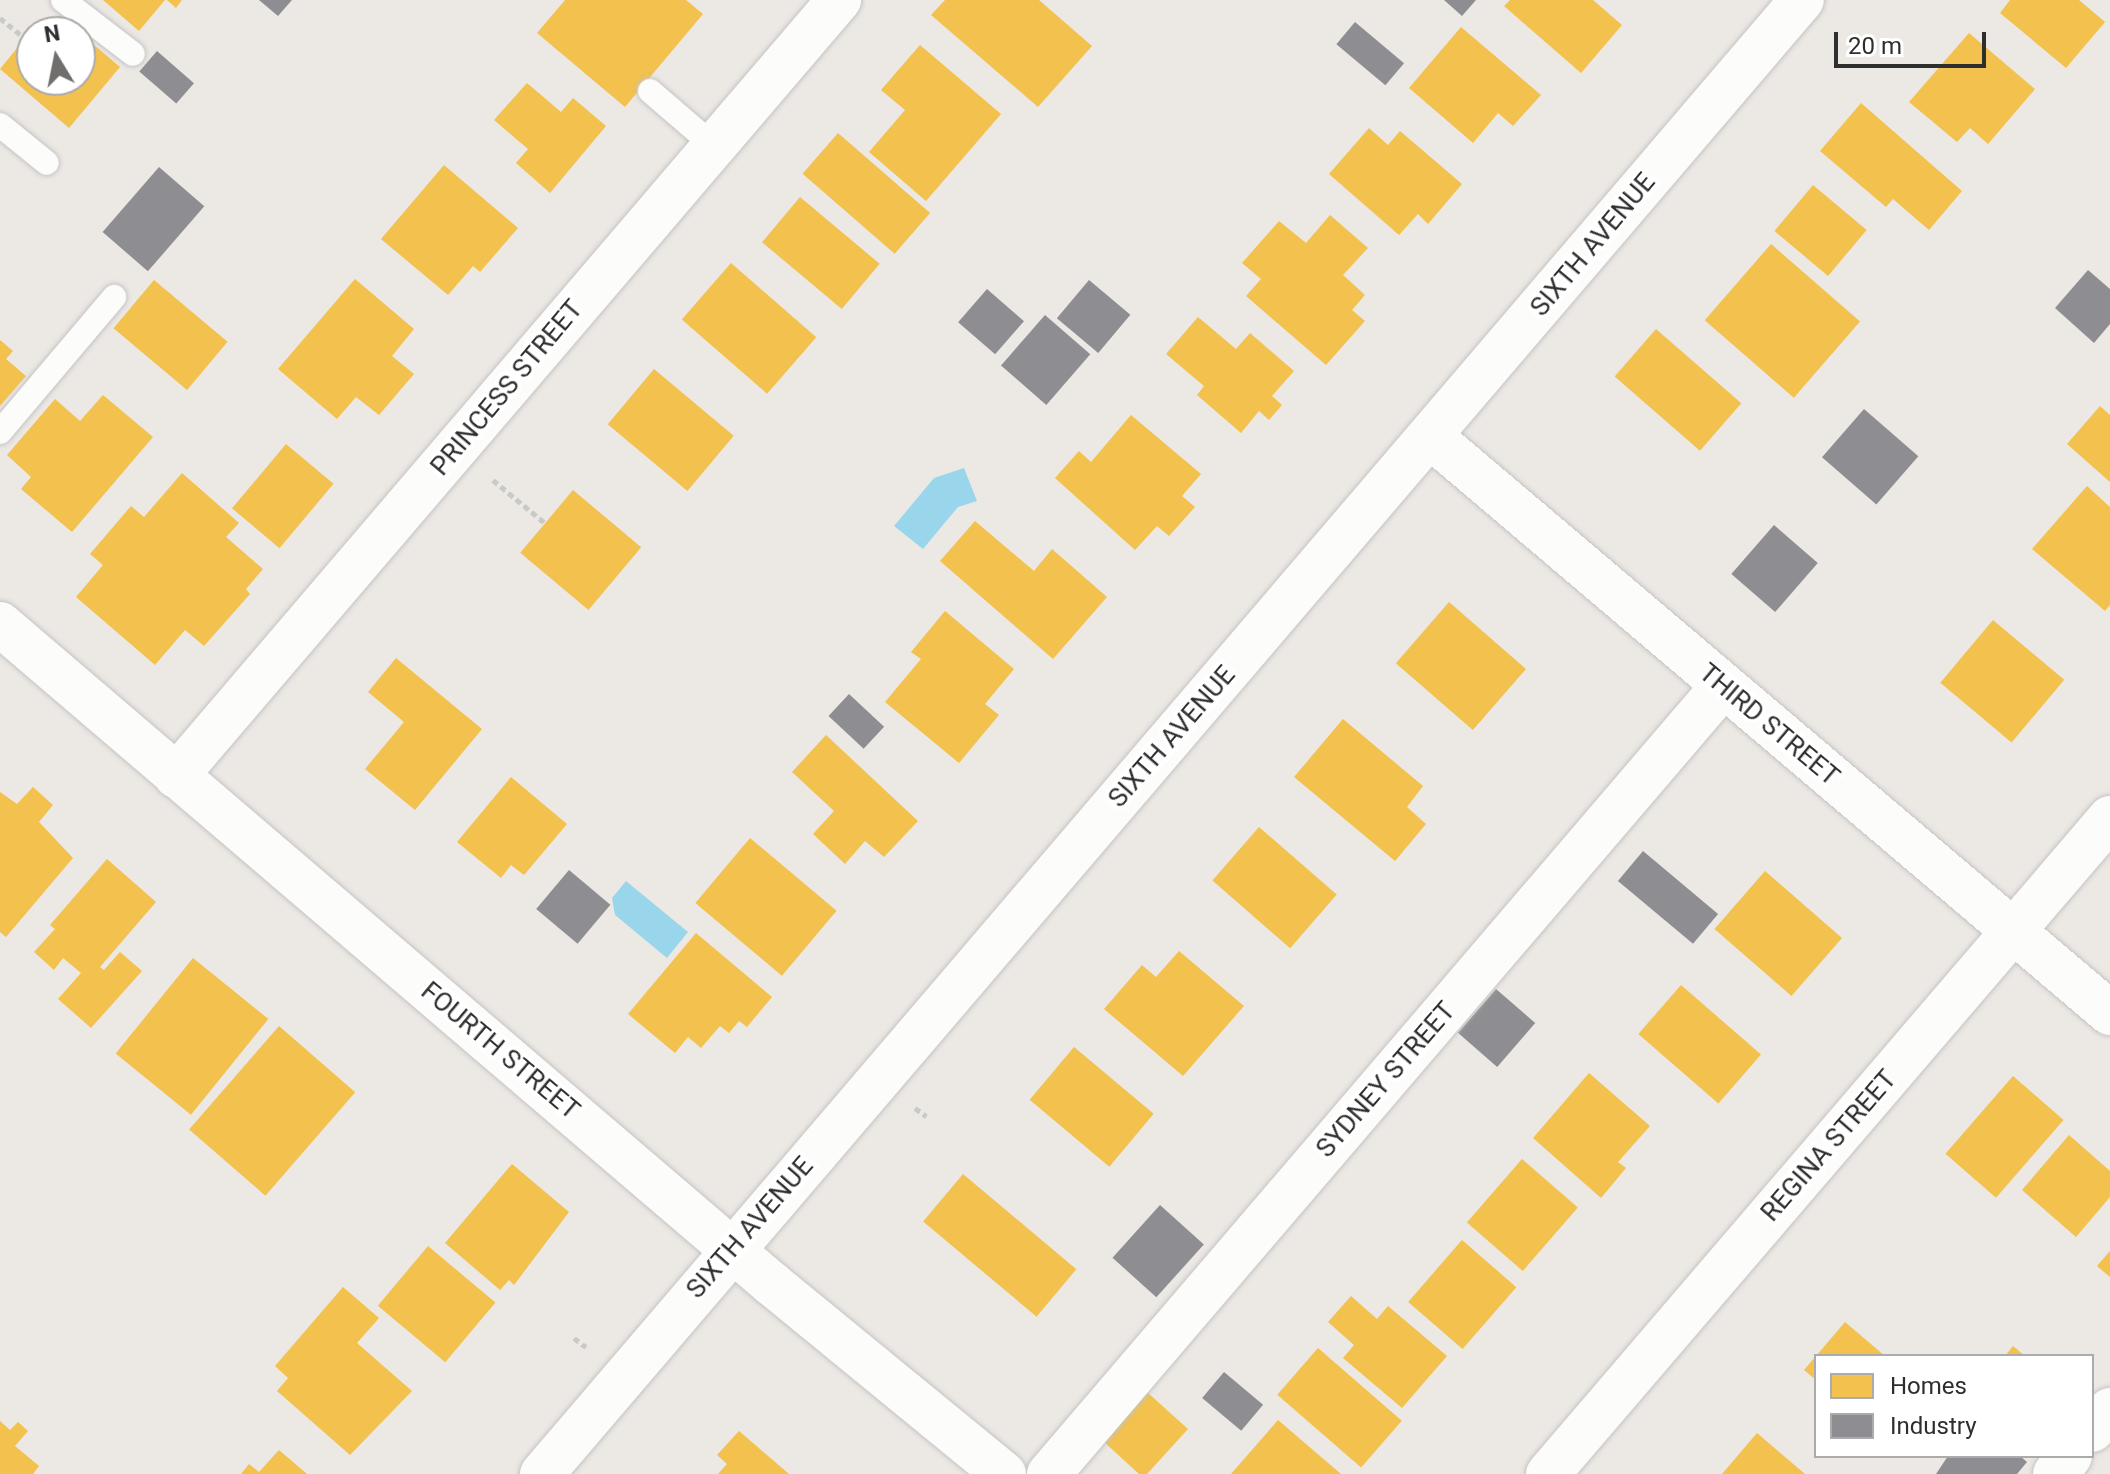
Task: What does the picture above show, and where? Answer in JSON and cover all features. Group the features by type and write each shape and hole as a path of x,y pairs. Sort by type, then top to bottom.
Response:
{"street":[{"name":"PRINCESS STREET","path":"176,776 839,0"},
{"name":"SIXTH AVENUE","path":"542,1474 731,1249 1802,0"},
{"name":"THIRD STREET","path":"1430,436 2110,1013"},
{"name":"FOURTH STREET","path":"0,624 731,1249 1004,1474"},
{"name":"SYDNEY STREET","path":"1049,1474 1723,686"},
{"name":"REGINA STREET","path":"1548,1474 2110,818"},
{"path":"2094,1428 2110,1410"},
{"path":"2055,1474 2068,1458"}],"lane":[{"path":"63,0 133,54"},
{"path":"650,91 714,146"},
{"path":"0,125 47,163"},
{"path":"0,432 114,297"}],"path":[{"path":"0,18 16,31"},
{"path":"488,475 545,523"}],"water":[{"path":"964,468 977,501 958,507 923,549 894,526 934,478"},
{"path":"626,881 688,932 667,958 615,915 612,898"}],"building: Homes":[{"path":"103,0 165,0 139,31"},
{"path":"167,0 182,0 176,8"},
{"path":"565,0 686,0 703,14 625,107 537,33"},
{"path":"945,0 1039,0 1092,46 1038,107 931,15"},
{"path":"1510,0 1593,0 1622,25 1581,73 1504,6"},
{"path":"2010,0 2079,0 2105,22 2066,68 2000,13"},
{"path":"1461,27 1541,95 1513,126 1498,113 1473,143 1409,88"},
{"path":"1969,33 2035,89 1988,144 1970,128 1957,142 1909,102"},
{"path":"920,45 1001,114 926,201 869,152 905,110 881,90"},
{"path":"96,47 120,67 96,96"},
{"path":"16,49 16,83 0,69"},
{"path":"527,83 561,112 573,98 606,126 550,193 516,163 528,149 494,120"},
{"path":"32,96 96,96 69,128"},
{"path":"1861,103 1962,191 1929,230 1893,199 1886,207 1820,151"},
{"path":"1369,128 1388,145 1400,131 1462,184 1428,224 1418,214 1399,235 1329,174"},
{"path":"838,133 930,213 895,254 803,174"},
{"path":"444,165 518,228 480,272 473,266 448,295 381,239"},
{"path":"1813,185 1867,230 1828,276 1774,231"},
{"path":"800,197 880,264 842,309 762,242"},
{"path":"1330,215 1368,248 1343,275 1365,295 1352,310 1365,321 1326,365 1246,296 1261,279 1242,263 1279,221 1306,243"},
{"path":"1771,244 1860,321 1794,398 1705,320"},
{"path":"731,263 816,337 767,394 682,320"},
{"path":"355,279 414,329 392,356 414,374 379,415 356,397 337,419 278,369"},
{"path":"154,280 228,342 187,390 114,328"},
{"path":"1198,317 1236,349 1250,333 1294,371 1272,396 1282,405 1269,420 1259,411 1241,433 1197,395 1204,386 1166,354"},
{"path":"1656,329 1741,403 1700,451 1615,377"},
{"path":"0,340 13,351 6,359 26,376 0,406"},
{"path":"654,369 734,436 687,491 608,424"},
{"path":"103,395 153,437 72,532 21,489 31,477 7,455 55,399 80,421"},
{"path":"2100,406 2110,415 2110,482 2067,444"},
{"path":"1131,415 1201,474 1182,496 1195,507 1169,536 1157,526 1135,550 1055,478 1079,451 1091,462"},
{"path":"286,444 333,484 280,548 232,508"},
{"path":"182,473 239,523 226,537 263,569 246,589 250,594 204,646 185,630 155,665 76,597 103,565 90,554 131,506 144,517"},
{"path":"2087,486 2110,507 2110,605 2105,611 2032,549"},
{"path":"573,490 641,547 588,610 520,553"},
{"path":"975,521 1034,571 1052,549 1107,597 1053,659 940,561"},
{"path":"1449,602 1526,669 1473,730 1396,663"},
{"path":"945,611 1014,669 985,704 999,715 959,763 885,702 921,659 911,652"},
{"path":"1993,620 2064,680 2012,743 1940,683"},
{"path":"396,658 482,729 415,810 365,769 404,722 368,692"},
{"path":"1343,719 1423,786 1407,807 1426,824 1395,861 1294,777"},
{"path":"826,735 918,821 884,857 865,841 845,864 813,834 834,811 792,772"},
{"path":"511,777 567,824 524,875 511,865 501,878 457,842"},
{"path":"33,787 53,805 39,822 73,858 6,937 0,932 0,792 17,804"},
{"path":"1259,827 1337,895 1290,948 1212,881"},
{"path":"750,838 837,911 782,976 695,903"},
{"path":"107,859 156,902 100,967 104,970 120,952 142,971 91,1028 58,999 81,973 63,958 54,970 34,952 55,929 50,925"},
{"path":"1765,871 1842,938 1791,996 1714,929"},
{"path":"696,933 772,997 747,1027 739,1021 729,1033 720,1026 701,1048 688,1037 675,1053 628,1014"},
{"path":"1179,951 1244,1006 1183,1076 1104,1009 1142,965 1156,977"},
{"path":"193,958 268,1019 191,1115 116,1054"},
{"path":"1681,985 1761,1055 1718,1104 1638,1034"},
{"path":"279,1026 355,1092 265,1196 189,1129"},
{"path":"1074,1047 1154,1114 1109,1167 1030,1100"},
{"path":"1589,1073 1650,1126 1618,1162 1626,1168 1601,1198 1533,1138"},
{"path":"2013,1076 2064,1120 1996,1198 1945,1154"},
{"path":"2069,1135 2110,1171 2110,1197 2076,1237 2022,1190"},
{"path":"1522,1159 1578,1208 1523,1271 1467,1222"},
{"path":"512,1164 569,1212 514,1285 509,1280 500,1290 445,1243"},
{"path":"963,1174 1076,1269 1037,1317 923,1221"},
{"path":"1462,1240 1516,1287 1463,1349 1408,1302"},
{"path":"428,1246 495,1303 445,1362 378,1306"},
{"path":"2110,1251 2110,1277 2097,1266"},
{"path":"343,1287 379,1318 357,1343 412,1391 350,1455 277,1391 288,1378 275,1366"},
{"path":"1351,1296 1377,1319 1388,1306 1447,1356 1402,1408 1343,1358 1354,1345 1328,1322"},
{"path":"1845,1322 1883,1354 1818,1354"},
{"path":"2013,1346 2023,1354 2007,1354"},
{"path":"1318,1348 1402,1421 1361,1468 1277,1395"},
{"path":"1814,1358 1814,1378 1804,1370"},
{"path":"1147,1392 1188,1429 1147,1474 1139,1474 1103,1441"},
{"path":"1278,1420 1341,1474 1231,1474"},
{"path":"0,1421 10,1430 18,1422 28,1431 15,1446 39,1466 33,1474 0,1474"},
{"path":"739,1431 789,1474 718,1474 727,1464 717,1455"},
{"path":"1757,1433 1805,1474 1722,1474"},
{"path":"279,1450 307,1474 241,1474 249,1464 259,1472"}],"building: Industry":[{"path":"259,0 292,0 278,16"},
{"path":"1444,0 1476,0 1462,16"},
{"path":"1355,22 1404,63 1385,85 1336,44"},
{"path":"157,51 194,83 176,104 139,71"},
{"path":"159,167 204,206 148,271 103,232"},
{"path":"2088,270 2110,289 2110,324 2094,343 2055,308"},
{"path":"1089,280 1130,315 1098,353 1057,318"},
{"path":"987,289 1024,321 995,354 958,322"},
{"path":"1045,315 1090,354 1046,405 1001,366"},
{"path":"1864,409 1918,456 1876,505 1822,457"},
{"path":"1774,525 1818,563 1775,612 1731,574"},
{"path":"849,694 884,727 864,749 829,716"},
{"path":"1643,851 1718,914 1693,944 1618,881"},
{"path":"569,870 610,905 578,944 536,909"},
{"path":"1496,989 1535,1023 1497,1067 1458,1033"},
{"path":"1160,1205 1204,1244 1156,1297 1112,1258"},
{"path":"1224,1372 1263,1405 1241,1431 1202,1398"},
{"path":"1947,1458 2022,1458 2027,1462 2017,1474 1936,1474"}]}
